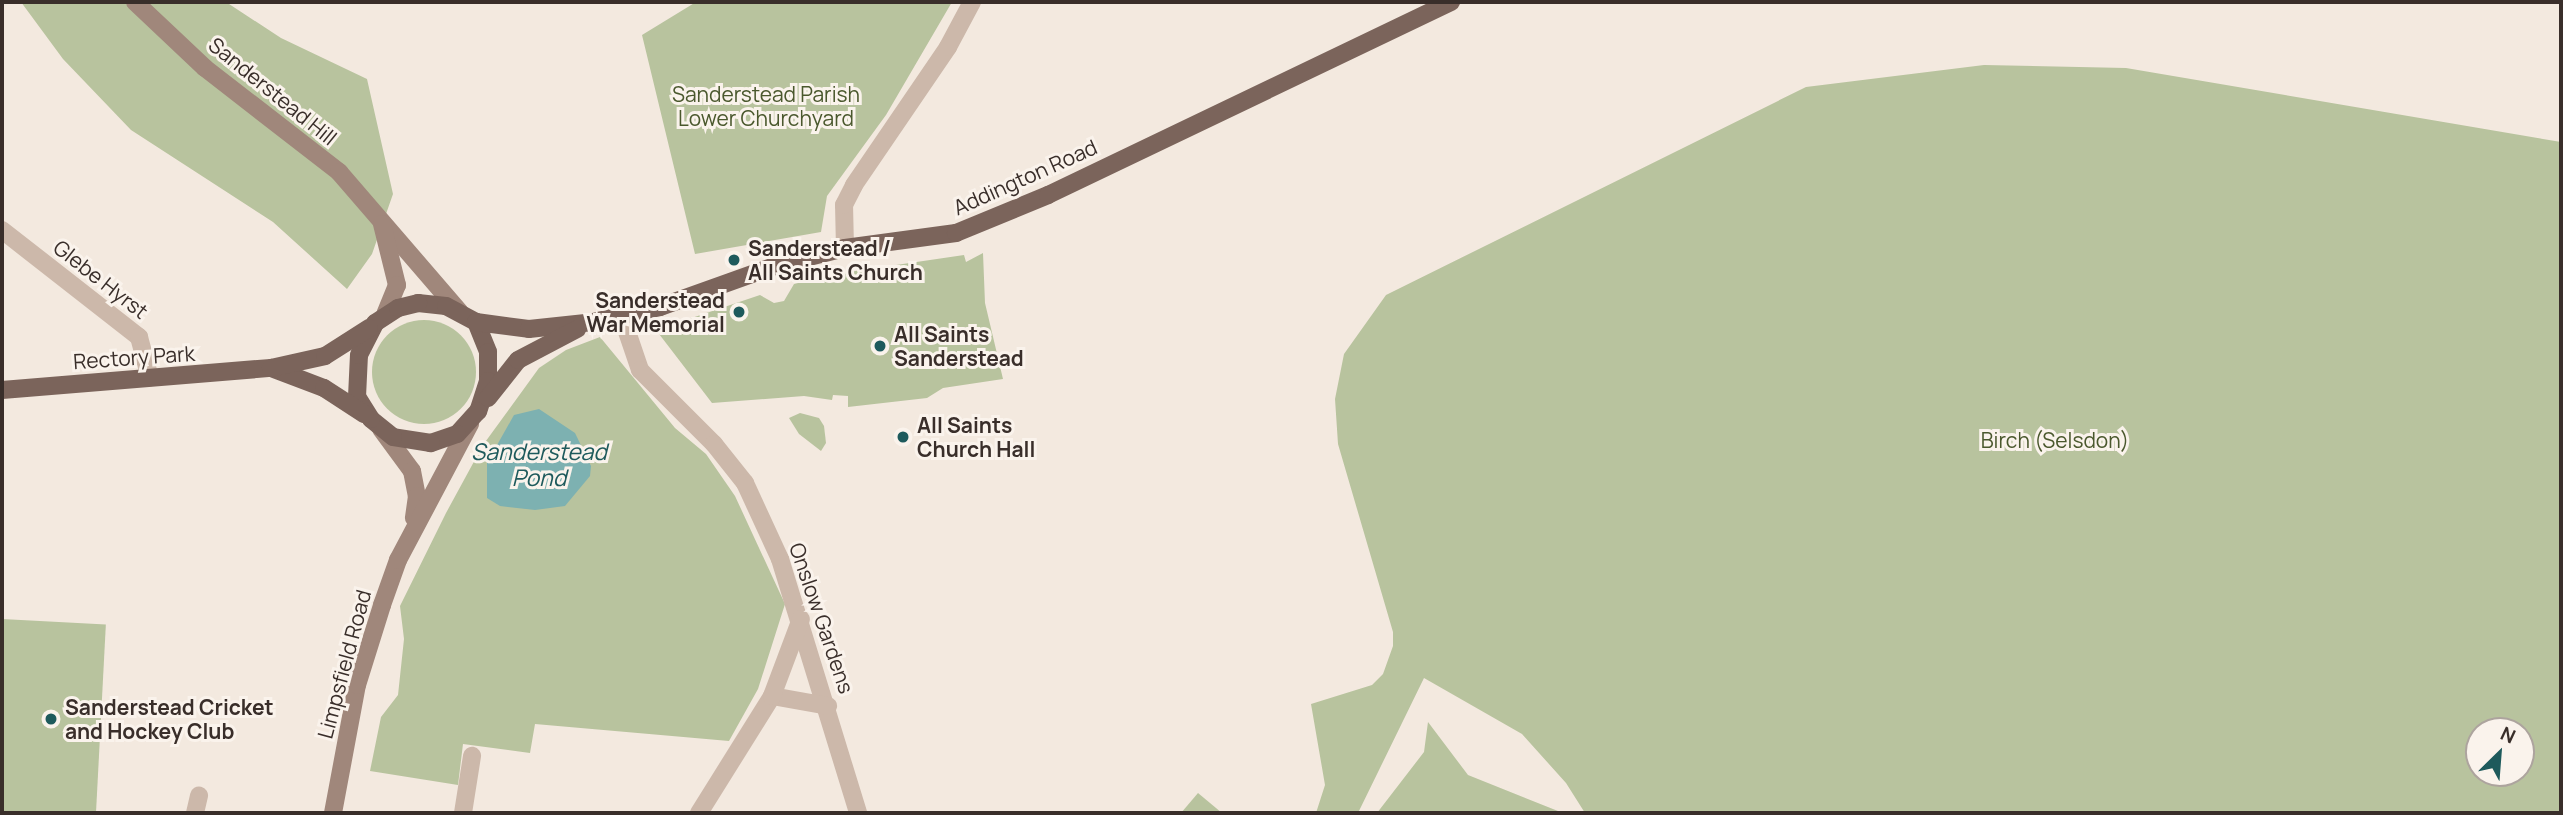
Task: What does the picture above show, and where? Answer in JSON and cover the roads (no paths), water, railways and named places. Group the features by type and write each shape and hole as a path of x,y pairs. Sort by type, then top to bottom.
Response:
{"main road":[{"name":"Sanderstead Hill","path":"135,2 205,68 338,172 380,216 432,285 460,312"},
{"name":"Addington Road","path":"593,322 622,317 845,248 967,229 1048,195 1451,2"},
{"name":"Sanderstead Hill","path":"380,216 397,285 380,318"},
{"path":"418,303 460,312 476,322 529,329 593,322 518,360 474,418 445,441 431,443 393,437 376,424 357,397 356,373 361,348 380,318 418,303"},
{"name":"Rectory Park","path":"2,390 271,368 325,356 380,318"},
{"path":"474,418 489,362 476,322"},
{"name":"Rectory Park","path":"271,368 324,388 376,424"},
{"name":"Limpsfield Road","path":"333,813 357,685 398,560 474,418"},
{"name":"Limpsfield Road","path":"376,424 408,462 415,481 412,532"}],"street":[{"path":"845,248 844,205 854,185 948,47 972,2"},
{"name":"Glebe Hyrst","path":"2,230 139,337 150,379"},
{"name":"Onslow Gardens","path":"622,317 640,370 714,444 745,484 780,559 801,619 858,813"},
{"path":"699,813 772,696 801,619"},
{"path":"772,696 828,706"},
{"path":"463,813 472,756"}],"water":[{"name":"Sanderstead Pond","path":"539,409 575,433 591,466 590,476 565,506 535,510 500,506 487,498 487,463 514,415"}],"place":[{"name":"Sanderstead / All Saints Church","path":"734,260"},
{"name":"Sanderstead War Memorial","path":"739,312"},
{"name":"All Saints Sanderstead","path":"880,346"},
{"name":"All Saints Church Hall","path":"903,437"},
{"name":"Sanderstead Cricket and Hockey Club","path":"51,719"}],"park label":[{"name":"Sanderstead Parish Lower Churchyard","path":"766,106"},
{"name":"Birch (Selsdon)","path":"2055,440"}]}
